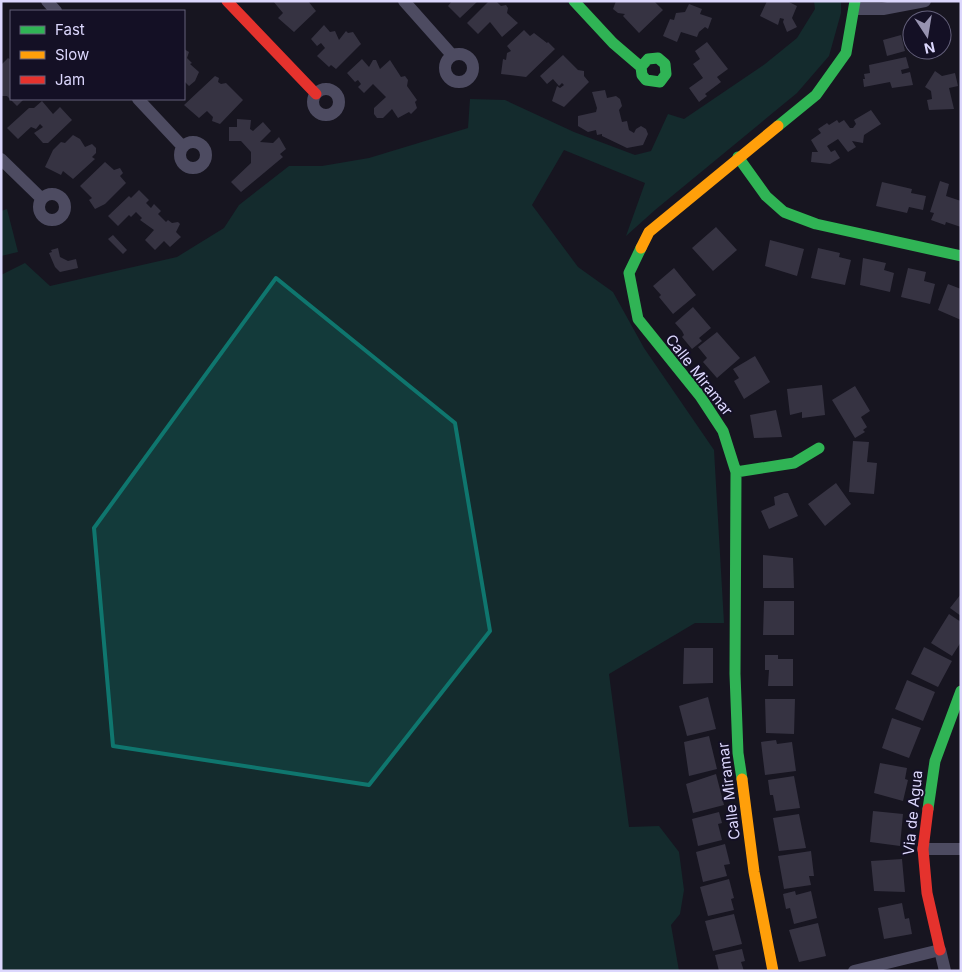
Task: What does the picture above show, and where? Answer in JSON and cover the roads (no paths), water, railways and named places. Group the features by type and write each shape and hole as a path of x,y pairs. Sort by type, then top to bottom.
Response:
{"street":[{"path":"226,1 316,94"},
{"path":"404,1 452,55"},
{"path":"574,1 613,43 641,66"},
{"path":"855,5 882,9 925,1"},
{"name":"Calle Miramar","path":"773,971 754,872 738,753 735,674 736,472 723,431 700,396 638,320 629,273 649,232 816,94 846,53 855,5"},
{"path":"139,100 183,147"},
{"path":"738,158 766,196 784,212 816,224 961,256"},
{"path":"1,160 42,199"},
{"path":"736,472 794,463 819,448"},
{"name":"Via de Agua","path":"945,971 927,892 922,849 935,761 961,691"},
{"path":"922,849 961,849"},
{"path":"854,971 940,950"}]}
